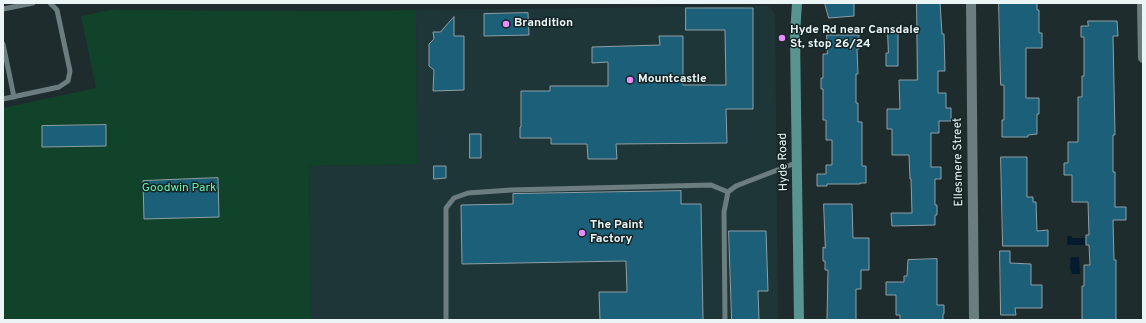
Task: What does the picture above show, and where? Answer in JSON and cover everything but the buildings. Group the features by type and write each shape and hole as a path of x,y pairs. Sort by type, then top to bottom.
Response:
{"street":[{"name":"Hyde Road","path":"797,3 795,34 798,162 799,320"},
{"name":"Ellesmere Street","path":"971,3 974,320"},
{"path":"1142,3 1143,58"}],"lane":[{"path":"3,9 33,3"},
{"path":"3,99 59,87 68,81 70,71 57,10 50,3"},
{"path":"3,44 14,96"},
{"path":"725,320 724,212 728,192 736,186 798,162"},
{"path":"446,320 446,208 454,198 468,193 511,190 711,185 728,192"}],"shaded area":[{"path":"768,6 775,14 778,320 311,320 309,166 417,164 416,10"}],"green space":[{"name":"Goodwin Park","path":"110,10 416,10 417,164 309,166 311,320 3,320 3,108 96,88 81,16"}],"water":[{"path":"1067,236 1072,236 1072,238 1085,238 1085,245 1067,245"},
{"path":"1071,257 1079,257 1080,274 1072,274 1070,267"}],"place":[{"name":"Brandition","path":"506,24"},
{"name":"Hyde Rd near Cansdale St, stop 26/24","path":"782,38"},
{"name":"Mountcastle","path":"630,80"},
{"name":"The Paint Factory","path":"582,233"}]}
